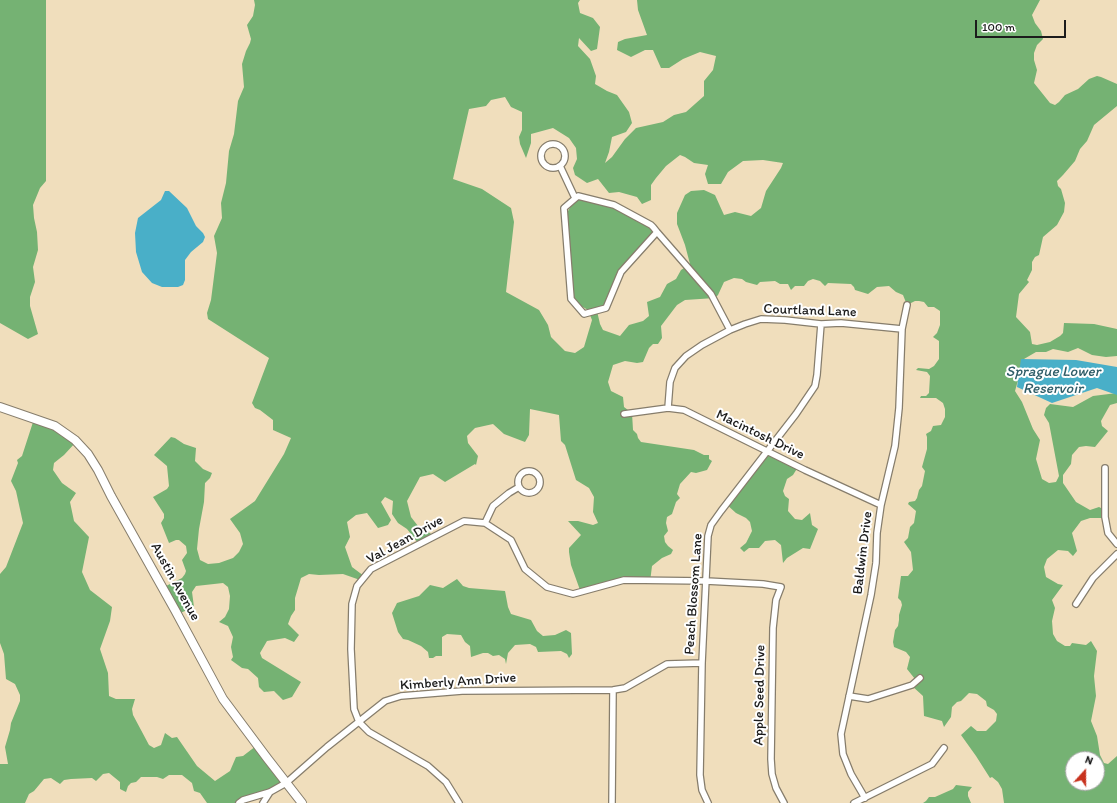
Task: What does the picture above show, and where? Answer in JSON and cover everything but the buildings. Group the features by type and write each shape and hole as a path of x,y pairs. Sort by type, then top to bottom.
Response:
{"street":[{"path":"553,144 560,146 563,149 565,156 560,166 549,166 543,162 542,154 546,147 553,144"},
{"path":"560,166 575,198"},
{"path":"657,232 622,272 606,308 584,314 571,299 564,208 578,196 614,205 651,225 711,294 730,330"},
{"name":"Baldwin Drive","path":"865,798 851,774 843,754 841,734 871,594 876,563 877,533 881,506 895,446 899,408 902,329 907,304"},
{"name":"Courtland Lane","path":"668,408 670,382 674,368 686,356 702,345 730,330 761,319 821,324 840,323 902,329"},
{"name":"Peach Blossom Lane","path":"708,803 702,790 700,775 702,663 708,536 711,526 738,487 796,414 815,386 821,324"},
{"name":"Austin Avenue","path":"0,406 55,426 75,440 88,454 176,610 223,699 302,803"},
{"name":"Macintosh Drive","path":"624,414 668,408 684,410 881,506"},
{"path":"1105,468 1104,518 1108,533 1117,544"},
{"path":"519,487 493,506 485,523 511,540 526,569 547,587 573,594 624,580 706,582"},
{"name":"Val Jean Drive","path":"359,722 354,709 351,649 352,604 358,586 371,569 464,522 485,523"},
{"path":"1076,604 1093,578 1117,554"},
{"name":"Apple Seed Drive","path":"706,582 763,584 781,587 776,600 774,621 771,759 772,774 776,788 784,803"},
{"name":"Kimberly Ann Drive","path":"239,803 243,800 270,792 286,783 327,747 385,701 401,696 462,691 613,690 625,688 667,664 702,663"},
{"path":"849,696 868,699 912,685 920,678"},
{"path":"612,803 613,690"},
{"path":"359,722 369,732 428,766 446,782 459,803"},
{"path":"854,803 932,764 944,748"},
{"path":"263,803 270,792"}],"green space":[{"path":"0,0 46,0 46,181 40,188 33,205 38,250 33,267 35,282 30,297 30,306 38,334 28,339 0,323"},
{"path":"254,0 580,0 578,3 580,13 593,18 600,27 597,49 591,51 579,38 578,46 590,59 596,76 595,84 617,95 629,112 632,123 626,132 612,137 605,163 612,157 625,139 636,128 663,122 674,115 686,112 704,96 704,81 713,70 716,56 700,52 683,59 669,68 661,68 653,50 645,50 631,57 617,50 618,42 625,39 647,35 638,10 637,0 1040,0 1032,15 1035,23 1041,31 1043,39 1037,45 1034,53 1034,60 1037,70 1034,83 1050,103 1055,105 1065,95 1078,89 1089,79 1097,76 1117,84 1117,106 1094,125 1087,141 1080,149 1075,161 1057,181 1065,203 1064,212 1057,225 1043,237 1039,255 1035,257 1032,262 1032,270 1027,280 1029,282 1019,294 1016,317 1030,332 1032,344 1037,345 1050,342 1060,336 1063,333 1064,323 1094,324 1117,329 1117,356 1106,357 1092,355 1078,348 1068,352 1053,349 1046,352 1036,352 1024,359 1015,391 1022,402 1033,429 1040,440 1036,459 1042,479 1049,483 1056,482 1059,476 1049,423 1044,415 1046,408 1050,404 1073,407 1093,396 1117,393 1117,403 1110,405 1101,421 1102,426 1108,431 1095,447 1079,447 1072,455 1071,464 1063,475 1063,483 1076,502 1090,510 1099,507 1105,510 1103,518 1090,518 1081,521 1072,533 1077,551 1073,556 1068,551 1058,550 1047,559 1044,567 1046,577 1058,584 1063,585 1052,600 1055,608 1052,621 1053,634 1057,641 1065,646 1070,646 1072,643 1086,645 1091,641 1097,651 1094,676 1096,696 1091,721 1097,736 1099,751 1065,751 1065,791 1105,791 1105,763 1108,764 1117,756 1117,803 1004,803 1002,789 998,782 992,777 990,778 961,735 971,726 977,731 986,731 996,721 997,714 994,710 987,706 986,701 977,694 969,693 952,707 951,717 944,727 942,721 924,716 923,696 911,685 915,679 907,669 910,657 906,652 894,647 893,642 902,605 898,598 901,576 908,576 913,570 911,552 904,542 908,538 910,527 914,523 916,511 908,504 909,502 915,501 922,486 925,471 922,467 927,449 926,434 931,431 933,426 941,425 945,417 943,403 936,398 920,398 921,396 926,396 929,393 930,376 927,372 916,370 918,368 929,369 934,366 939,359 939,341 933,337 937,333 940,325 940,311 934,307 928,307 924,302 919,301 915,301 907,305 903,295 896,292 889,286 877,287 868,294 855,290 851,284 828,283 825,286 820,281 813,279 808,281 804,286 795,286 791,290 788,284 780,284 775,281 760,282 757,285 746,282 742,279 734,278 724,282 715,298 685,300 677,305 661,326 662,338 658,344 653,344 649,348 643,362 637,363 625,361 613,365 608,382 611,391 623,397 624,407 632,413 633,430 641,442 694,450 704,455 709,455 709,459 712,461 707,470 696,473 691,472 680,484 677,494 680,498 676,502 672,514 667,517 666,523 668,531 664,536 665,542 673,550 671,554 662,558 652,566 650,582 616,583 580,590 571,565 569,548 581,535 568,521 578,521 593,525 598,523 593,512 594,497 589,488 576,480 565,445 561,441 559,415 530,409 529,435 525,442 504,434 493,424 475,428 467,436 468,443 478,456 476,465 475,464 445,482 433,474 420,477 407,501 411,517 418,526 433,535 418,543 407,529 398,523 392,514 393,501 385,497 381,502 391,520 388,525 378,528 367,513 356,515 347,522 350,537 345,547 352,567 364,576 360,580 343,574 309,574 301,578 295,598 295,610 288,624 299,635 294,642 285,638 267,641 260,653 262,658 301,682 292,697 283,700 274,691 264,692 259,687 258,678 248,669 242,668 231,660 233,657 231,647 233,637 228,626 219,622 225,617 229,609 230,596 228,587 223,583 196,586 192,592 194,607 178,614 164,587 182,578 185,574 186,571 182,560 187,553 186,546 179,540 169,543 161,523 164,518 164,514 153,497 167,489 169,486 167,466 154,455 171,437 175,438 184,444 196,448 195,461 203,469 212,473 210,478 205,483 204,502 197,549 200,560 208,564 219,563 233,558 239,552 243,544 240,533 230,519 255,501 284,454 291,438 273,430 273,420 255,408 252,403 269,358 208,319 207,313 211,300 217,253 214,236 222,218 221,203 226,183 229,151 234,134 238,101 244,87 242,64 251,39 247,25 253,16 255,5","holes":["505,97 511,107 522,112 522,130 519,137 520,144 526,158 531,143 531,134 553,128 569,138 576,148 577,159 573,168 575,175 587,183 598,179 609,193 619,192 637,197 642,204 651,200 651,185 656,178 666,166 680,155 694,163 708,165 705,174 708,184 721,184 728,172 743,161 763,160 783,163 766,191 761,208 751,216 735,212 724,215 715,195 704,190 691,191 685,195 677,213 677,224 690,264 681,270 676,279 667,284 660,297 647,302 649,316 643,321 629,325 620,336 603,330 597,311 609,304 621,273 657,235 643,221 608,203 587,197 574,200 566,215 572,291 576,303 588,310 592,320 584,347 575,353 565,351 551,337 548,325 539,310 506,292 514,222 511,208 482,189 453,179 469,109 486,106 491,100"]},
{"path":"34,419 76,442 54,463 53,470 62,483 76,493 70,502 74,521 89,537 82,572 90,590 112,607 110,621 100,649 108,673 109,696 116,699 135,699 132,709 133,715 149,745 154,748 161,745 165,733 172,738 177,737 197,766 215,781 230,771 236,757 243,756 256,746 286,781 276,787 238,803 207,803 200,793 194,791 192,783 182,775 169,775 163,779 157,777 141,777 136,782 131,783 128,786 126,792 120,789 120,782 109,773 103,774 96,781 92,778 71,779 64,780 60,784 51,778 44,779 34,791 29,794 25,803 0,803 0,764 8,764 5,747 11,723 20,701 20,695 15,684 6,679 4,654 0,643 0,574 6,567 23,523 16,491 11,481 18,463 17,460 22,456"},
{"path":"767,450 798,467 793,475 787,479 783,491 785,496 789,499 788,511 795,519 802,520 810,513 812,525 818,529 810,549 803,548 787,558 783,563 781,545 775,540 765,541 759,548 749,548 744,552 740,548 746,543 752,531 750,522 726,504"},
{"path":"457,579 463,586 469,588 505,591 511,614 531,620 537,631 543,636 555,635 566,630 571,633 572,654 569,658 567,654 561,651 538,652 536,647 530,644 515,645 508,653 506,664 505,659 499,655 493,656 488,653 483,653 471,657 470,646 465,642 461,635 447,634 442,637 442,656 429,658 428,652 421,646 403,639 398,632 392,613 397,603 419,596 430,585 443,588"},
{"path":"956,785 972,787 968,792 971,803 923,803 929,797 935,797 953,789"}],"water":[{"path":"165,191 169,191 187,208 196,226 205,237 203,242 191,252 185,260 185,280 183,285 178,287 162,287 152,283 142,272 136,252 135,233 138,218 161,200"},
{"name":"Sprague Lower Reservoir","path":"1021,359 1076,360 1117,367 1117,395 1097,388 1052,403 1017,387"}]}
